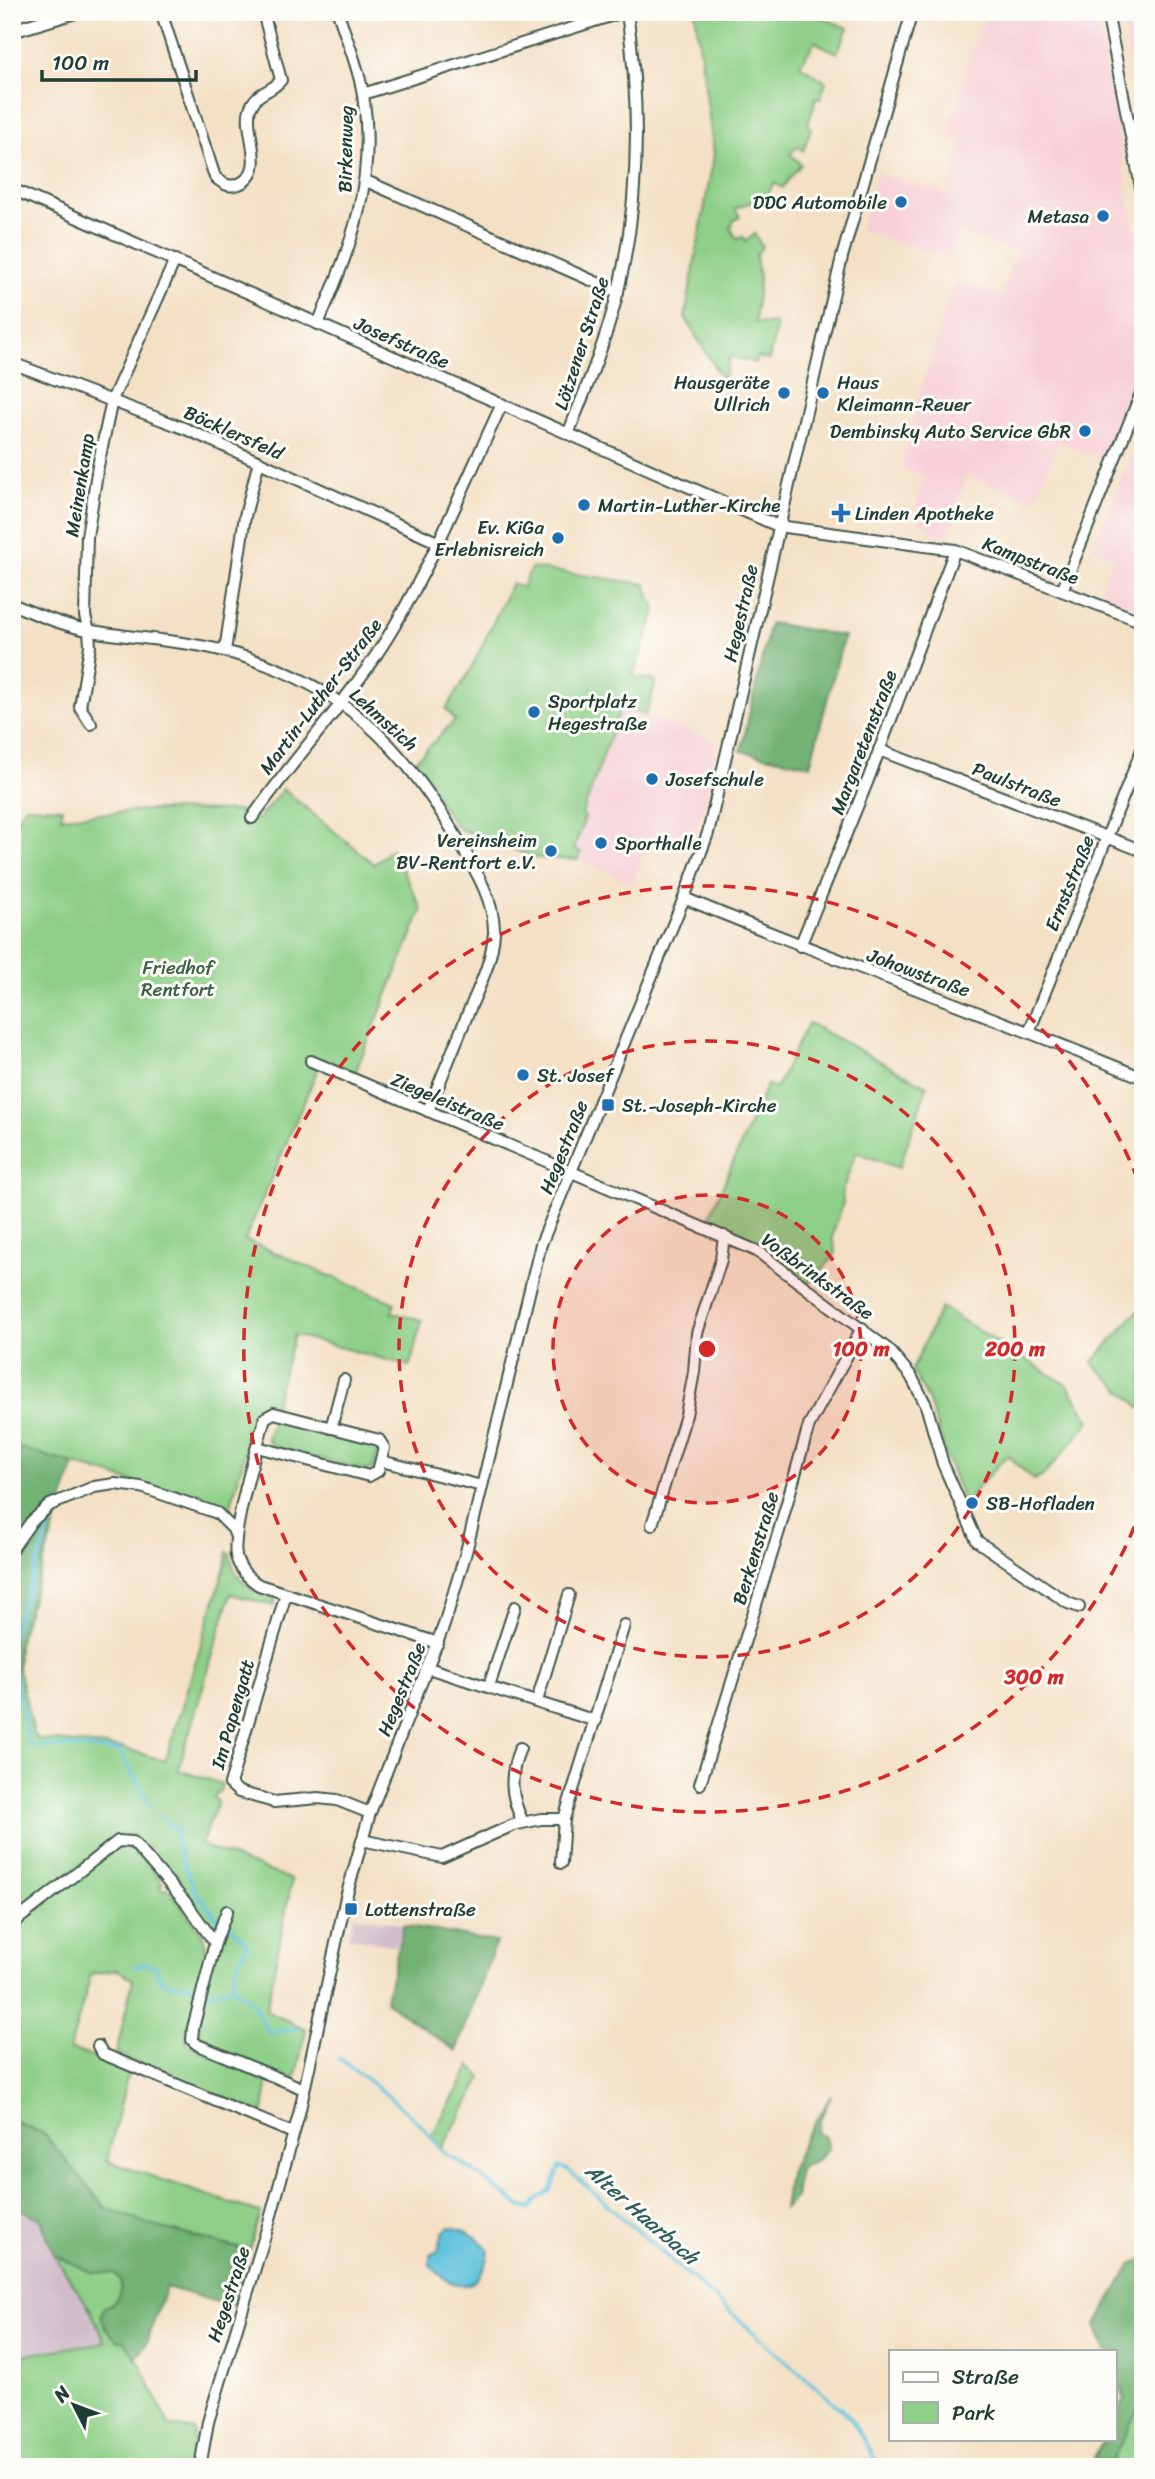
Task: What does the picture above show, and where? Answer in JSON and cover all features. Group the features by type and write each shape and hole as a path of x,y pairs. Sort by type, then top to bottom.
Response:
{"main road":[{"path":"12,31 75,12"}],"street":[{"path":"161,12 215,177 230,186 245,181 254,167 249,113 252,104 257,95 276,86 281,80 263,12"},
{"name":"Birkenweg","path":"318,324 347,256 366,181 363,94 338,12"},
{"path":"363,94 625,12"},
{"name":"Lötzener Straße","path":"568,434 605,338 618,292 630,231 637,153 635,86 625,12"},
{"name":"Hegestraße","path":"200,2467 208,2422 270,2220 293,2133 343,1909 362,1840 370,1813 438,1643 466,1552 541,1244 684,898 708,833 842,257 912,12"},
{"path":"1107,12 1143,198"},
{"path":"366,181 618,292"},
{"name":"Josefstraße","path":"12,189 778,526"},
{"name":"Meinenkamp","path":"91,724 80,707 90,646 85,616 87,537 97,466 112,400 175,260"},
{"name":"Böcklersfeld","path":"12,364 186,429 438,542"},
{"path":"1062,591 1143,388"},
{"name":"Martin-Luther-Straße","path":"252,818 342,703 395,626 438,542 502,404"},
{"path":"225,651 245,516 259,461"},
{"name":"Kampstraße","path":"778,526 955,550 1143,622"},
{"name":"Margaretenstraße","path":"800,946 879,750 955,550"},
{"name":"Lehmstich","path":"12,604 38,616 89,631 225,651 288,672 342,703 382,736 411,768 475,870 492,909 494,923 492,956 428,1111"},
{"name":"Ernststraße","path":"1029,1031 1143,747"},
{"name":"Paulstraße","path":"879,750 1143,851"},
{"name":"Johowstraße","path":"684,898 800,946 1029,1031 1143,1078"},
{"name":"Ziegeleistraße","path":"311,1061 571,1172"},
{"name":"Voßbrinkstraße","path":"571,1172 757,1251 889,1350 911,1376 926,1405 943,1464 977,1541 1068,1604 1079,1607"},
{"path":"652,1525 685,1415 694,1372 697,1333 721,1260 724,1236"},
{"name":"Berkenstraße","path":"700,1784 809,1425 862,1328"},
{"path":"331,1428 344,1380"},
{"path":"257,1447 369,1476 378,1471 384,1448 379,1440 274,1413 265,1418 257,1447 236,1537 236,1556 245,1574 259,1585 438,1643"},
{"path":"381,1461 482,1486"},
{"path":"12,1549 31,1522 50,1505 94,1487 115,1483 141,1488 217,1513 233,1528 236,1537"},
{"name":"Im Papengatt","path":"286,1594 230,1784 239,1792 274,1802 337,1800 370,1813"},
{"path":"537,1701 569,1595"},
{"path":"489,1686 515,1607"},
{"path":"561,1863 564,1819 624,1625"},
{"path":"428,1668 596,1721"},
{"path":"518,1823 511,1783 520,1748"},
{"path":"362,1840 442,1857 518,1823 564,1819"},
{"path":"12,1924 118,1841 133,1842 187,1904 215,1943"},
{"path":"227,1911 215,1943 192,2028 192,2040 198,2045 304,2089"},
{"path":"97,2046 103,2054 293,2133"}],"shaded area":[{"path":"987,12 1095,12 1143,272 1143,350 1102,458 1059,441 1034,501 966,475 949,535 930,533 931,525 919,523 922,512 915,510 924,475 901,469 921,388 955,281 1001,295 1016,252 959,233 951,259 860,230 876,173 947,194 961,143 947,136 971,52"},
{"path":"1120,12 1143,12 1143,135 1122,20"},
{"path":"1143,423 1143,610 1099,593 1114,557 1093,549"},
{"name":"Josefschule","path":"621,705 717,742 695,842 658,827 651,843 648,843 632,882 578,860 581,852 574,850 585,817 582,815"},
{"path":"354,1915 404,1925 399,1947 348,1937"},
{"path":"12,2207 41,2220 49,2247 90,2309 105,2342 12,2357"}],"green space":[{"path":"695,12 812,12 848,28 837,53 815,42 800,65 826,82 820,99 816,98 808,125 811,128 803,151 798,146 790,154 801,164 782,188 774,183 763,201 753,206 750,202 735,209 740,217 733,221 730,227 737,239 743,237 746,241 755,234 762,247 756,255 759,279 755,323 777,324 769,360 756,357 755,363 730,356 723,381 685,317 714,154"},
{"name":"Sportplatz Hegestraße","path":"531,568 645,584 656,610 633,676 656,681 646,715 621,706 582,815 585,817 574,849 581,852 578,860 536,858 460,829 413,763 455,720 446,709 470,671 512,583 522,588"},
{"path":"770,623 844,636 810,765 741,751"},
{"name":"Friedhof Rentfort","path":"283,789 374,864 392,849 422,910 355,1073 322,1059 245,1240 395,1303 392,1313 422,1320 410,1366 294,1335 273,1410 257,1406 229,1513 12,1446 12,824 26,806 62,808 61,817 150,810 242,811 257,820"},
{"path":"808,1023 927,1086 899,1168 856,1152 842,1192 843,1203 832,1237 836,1252 834,1257 810,1282 804,1282 708,1220 767,1084 776,1088"},
{"path":"1143,1305 1143,1410 1092,1363"},
{"path":"941,1307 1067,1385 1090,1421 1045,1474 1034,1480 1007,1455 964,1503 929,1401 912,1370"},
{"path":"279,1419 373,1444 378,1452 373,1468 367,1471 271,1446 267,1438 272,1423"},
{"path":"12,1446 74,1464 18,1644 18,1669 12,1667"},
{"path":"227,1552 230,1553 233,1566 243,1582 275,1599 275,1606 231,1594 178,1770 222,1784 214,1797 218,1802 201,1845 292,1880 266,2011 306,2029 295,2079 275,2074 203,2042 198,2020 216,1934 134,1836 120,1834 12,1917 12,1667 18,1669 34,1734 38,1739 123,1748 165,1761 226,1563"},
{"path":"126,1847 137,1851 163,1883 159,1886 163,1891 167,1888 203,1935 207,1963 187,2030 187,2044 267,2081 263,2114 116,2054 133,1979 118,1970 91,1974 70,2049 129,2069 107,2161 260,2213 249,2251 150,2225 106,2208 44,2134 12,2120 12,1928 114,1849"},
{"path":"404,1925 496,1942 456,2051 385,2001"},
{"path":"471,2066 482,2078 441,2150 431,2137"},
{"path":"831,2096 817,2133 825,2137 828,2149 817,2161 799,2168 795,2197 784,2209 789,2173 804,2140"},
{"path":"12,2120 44,2134 106,2208 150,2225 249,2251 231,2306 166,2287 146,2343 136,2359 124,2340 118,2341 102,2321 104,2307 114,2302 120,2293 118,2277 114,2273 91,2272 54,2255 41,2220 12,2207"},
{"path":"54,2255 91,2272 115,2273 119,2277 121,2288 118,2297 104,2307 117,2341 124,2340 142,2367 169,2425 195,2430 188,2467 12,2467 12,2357 105,2342 90,2309"},
{"path":"1143,2259 1143,2411 1138,2409 1109,2467 1089,2467 1103,2440 1116,2440 1116,2416 1125,2400 1116,2377 1116,2350 1106,2350 1096,2325 1131,2265"},
{"path":"1138,2409 1143,2411 1143,2467 1109,2467"}],"water":[{"path":"450,2227 472,2234 489,2251 483,2271 468,2285 450,2282 430,2265 430,2255 438,2251 443,2232"}],"waterway":[{"path":"12,1636 54,1514"},
{"path":"12,1662 30,1746 120,1751 150,1806"},
{"path":"160,1816 177,1831 176,1844 196,1893 219,1920"},
{"name":"Alter Haarbach","path":"226,1922 248,1944 234,1975 236,1991 254,2004 270,2033 297,2028"},
{"path":"134,1967 145,1964 156,1967 159,1978 169,1985 188,1984 197,1992"},
{"path":"207,1994 232,1987"},
{"name":"Alter Haarbach","path":"339,2058 422,2126 443,2152 522,2207 530,2209 551,2190 560,2167 567,2169 850,2417 880,2467"}],"place":[{"name":"DDC Automobile","path":"901,202"},
{"name":"Metasa","path":"1103,216"},
{"name":"Hausgeräte Ullrich","path":"784,393"},
{"name":"Haus Kleimann-Reuer","path":"823,393"},
{"name":"Dembinsky Auto Service GbR","path":"1085,431"},
{"name":"Martin-Luther-Kirche","path":"584,505"},
{"name":"Linden Apotheke","path":"841,513"},
{"name":"Ev. KiGa Erlebnisreich","path":"558,538"},
{"name":"Sportplatz Hegestraße","path":"534,712"},
{"name":"Josefschule","path":"652,779"},
{"name":"Sporthalle","path":"601,843"},
{"name":"Vereinsheim BV-Rentfort e.V.","path":"551,851"},
{"name":"St. Josef","path":"523,1075"},
{"name":"St.-Joseph-Kirche","path":"608,1105"},
{"name":"SB-Hofladen","path":"972,1503"},
{"name":"Lottenstraße","path":"351,1909"}]}
